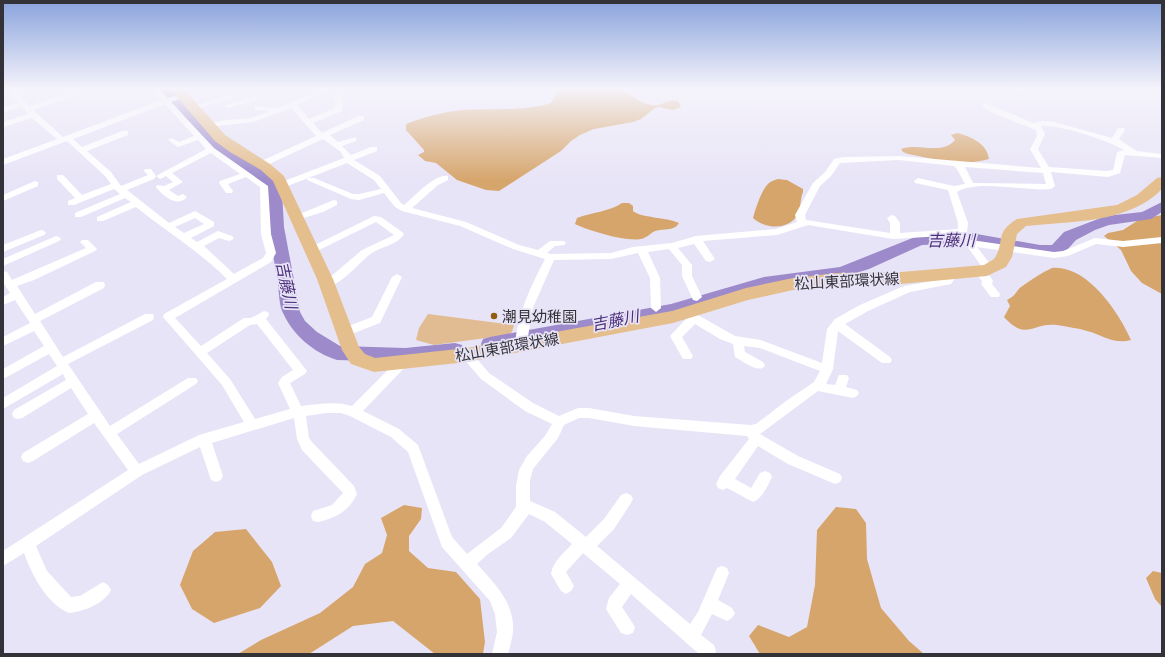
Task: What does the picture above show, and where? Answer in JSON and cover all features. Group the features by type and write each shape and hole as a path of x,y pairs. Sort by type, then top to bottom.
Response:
{"main road":[{"name":"松山東部環状線","path":"204,120 229,146 262,164 274,174 282,185 327,284 355,354 374,364 467,355 522,339 689,316 746,294 793,284 836,279 902,278 984,270"},
{"path":"984,270 1000,263 1013,228 1022,222 1094,215 1115,211 1149,195 1162,181"}],"street":[{"path":"41,120 81,150 108,174 120,190 197,246 219,264 233,280"},
{"path":"12,169 4,161 115,120"},
{"path":"191,120 199,137 210,150 264,186 266,234 271,253 267,260 168,317 226,382 252,425"},
{"path":"208,125 254,120"},
{"path":"306,120 321,136 326,137 336,145 349,159 377,178 398,204 405,209 463,224 516,247 551,257 611,256 672,246 696,239 768,234 802,223 816,223 895,236 965,237 1006,247 1054,255 1065,254 1096,241 1123,244 1162,240"},
{"path":"308,122 314,120"},
{"path":"262,164 357,120"},
{"path":"918,181 954,189 970,185 1051,186 1052,183 1047,170 1034,149 1041,134 1039,128 1020,120"},
{"path":"1034,125 1050,123 1117,142 1134,152"},
{"path":"1117,142 1115,140 1121,130"},
{"path":"81,150 125,133"},
{"path":"172,140 178,145 199,137"},
{"path":"336,145 353,138"},
{"path":"282,185 374,149"},
{"path":"183,197 177,200 161,188 179,182 164,174 210,150"},
{"path":"802,223 800,215 816,185 828,174 837,161 843,159 899,158 956,164 1114,173 1118,171 1120,154 1128,151 1162,156"},
{"path":"956,164 961,168 970,185"},
{"path":"78,215 120,190 150,177 152,175 148,171"},
{"path":"229,191 223,183 247,174"},
{"path":"60,177 81,199"},
{"path":"405,209 435,183 444,178"},
{"path":"311,180 337,192 359,197 387,190"},
{"path":"3,198 36,185"},
{"path":"954,189 952,194 963,223 965,237 984,270 988,281 986,284 995,294"},
{"path":"71,203 81,199 120,190"},
{"path":"100,219 137,203"},
{"path":"297,217 320,210 334,203"},
{"path":"168,226 195,214 211,224 185,237"},
{"path":"892,218 895,223 895,236"},
{"path":"312,250 374,219 378,219 399,234 395,240 368,250 335,280 327,284"},
{"path":"3,249 41,233"},
{"path":"197,246 218,234 229,238"},
{"path":"3,263 56,239"},
{"path":"696,239 710,259"},
{"path":"3,301 13,290 30,278 92,249 85,242"},
{"path":"540,254 553,243 561,243"},
{"path":"672,246 687,266 687,276 697,297"},
{"path":"642,250 654,278 656,308"},
{"path":"522,339 525,314 538,282 551,257"},
{"path":"3,274 96,416 137,471"},
{"path":"764,477 753,496 724,482 753,435 790,404 818,385 823,379 827,369 834,329 837,324 864,308 908,289 948,282 953,274"},
{"path":"345,332 376,320 393,279"},
{"path":"3,342 34,322 84,297 100,285"},
{"path":"199,352 248,322 252,322 262,316 287,355 301,370 284,383 300,416 303,439 307,446 349,490 350,494 342,506 330,513 318,516"},
{"path":"687,356 676,336 689,316 724,336 761,344 827,369"},
{"path":"3,404 63,366 149,317"},
{"path":"837,324 886,360"},
{"path":"738,340 739,354 759,365"},
{"path":"3,374 51,348"},
{"path":"467,355 485,376 529,407 560,422"},
{"path":"354,412 403,362"},
{"path":"839,391 843,378"},
{"path":"18,414 73,381"},
{"path":"109,433 192,381"},
{"path":"818,385 823,388 853,393"},
{"path":"3,559 137,471 204,439 298,412 326,408 341,408 354,412 395,433 413,449 440,528 447,542 496,596 503,614 505,632 500,654"},
{"path":"467,564 483,549 506,533 523,509 524,478 527,466 547,443 558,428 560,422 578,413 589,413 634,421 753,435 793,460 835,478"},
{"path":"36,455 96,416"},
{"path":"204,439 216,476"},
{"path":"566,586 558,574 559,569 609,524 626,499"},
{"path":"523,509 530,507 540,511 585,545 708,651 707,654"},
{"path":"28,544 42,575 62,602 67,605 76,604 89,599 103,590"},
{"path":"691,637 709,604 722,572"},
{"path":"627,627 614,609 614,603 630,583"},
{"path":"709,604 727,613"}],"shaded area":[{"path":"419,120 639,120 594,129 580,135 571,141 561,151 499,191 486,190 457,180 436,163 425,161 418,155 424,152 424,150 406,130 406,124"},
{"path":"957,133 977,141 988,153 989,159 969,162 938,160 908,154 903,152 901,149 908,147 943,147 949,145 955,140 951,135"},
{"path":"778,179 787,180 803,189 803,192 799,212 794,220 783,226 770,226 758,222 753,218 764,189 770,182"},
{"path":"622,203 629,203 633,206 633,211 642,215 679,223 673,228 655,231 644,238 638,239 609,236 575,224 577,218 612,208"},
{"path":"1162,215 1162,294 1142,283 1131,271 1121,250 1104,236 1108,233 1123,230 1140,219"},
{"path":"1052,268 1065,269 1077,274 1100,292 1118,316 1131,340 1119,341 1109,339 1084,330 1057,325 1041,326 1024,330 1018,328 1004,317 1010,306 1007,300 1021,287"},
{"path":"428,314 514,325 512,332 508,335 434,345 416,340 419,328"},
{"path":"404,505 422,508 421,519 409,536 409,551 428,568 456,572 480,599 485,642 483,654 435,654 393,621 353,626 309,654 238,654 261,640 320,613 353,587 365,564 382,553 387,535 381,518"},
{"path":"836,507 856,509 866,523 867,559 881,608 909,641 924,654 760,654 749,636 758,625 789,637 807,627 815,585 817,530"},
{"path":"246,529 272,562 281,586 260,608 214,623 192,609 180,585 193,551 215,532"},
{"path":"1153,571 1162,573 1162,607 1155,599 1146,578"}],"waterway":[{"name":"吉藤川","path":"193,120 218,149 252,169 272,185 275,192 276,227 291,312 299,326 311,337 337,353 405,355 455,350"},
{"name":"吉藤川","path":"490,344 671,310 764,283 841,272 863,265 920,240 971,238 1040,250 1055,250 1070,236 1090,227 1106,221 1146,216 1162,206"}],"place":[{"name":"潮見幼稚園","path":"494,316"}]}
